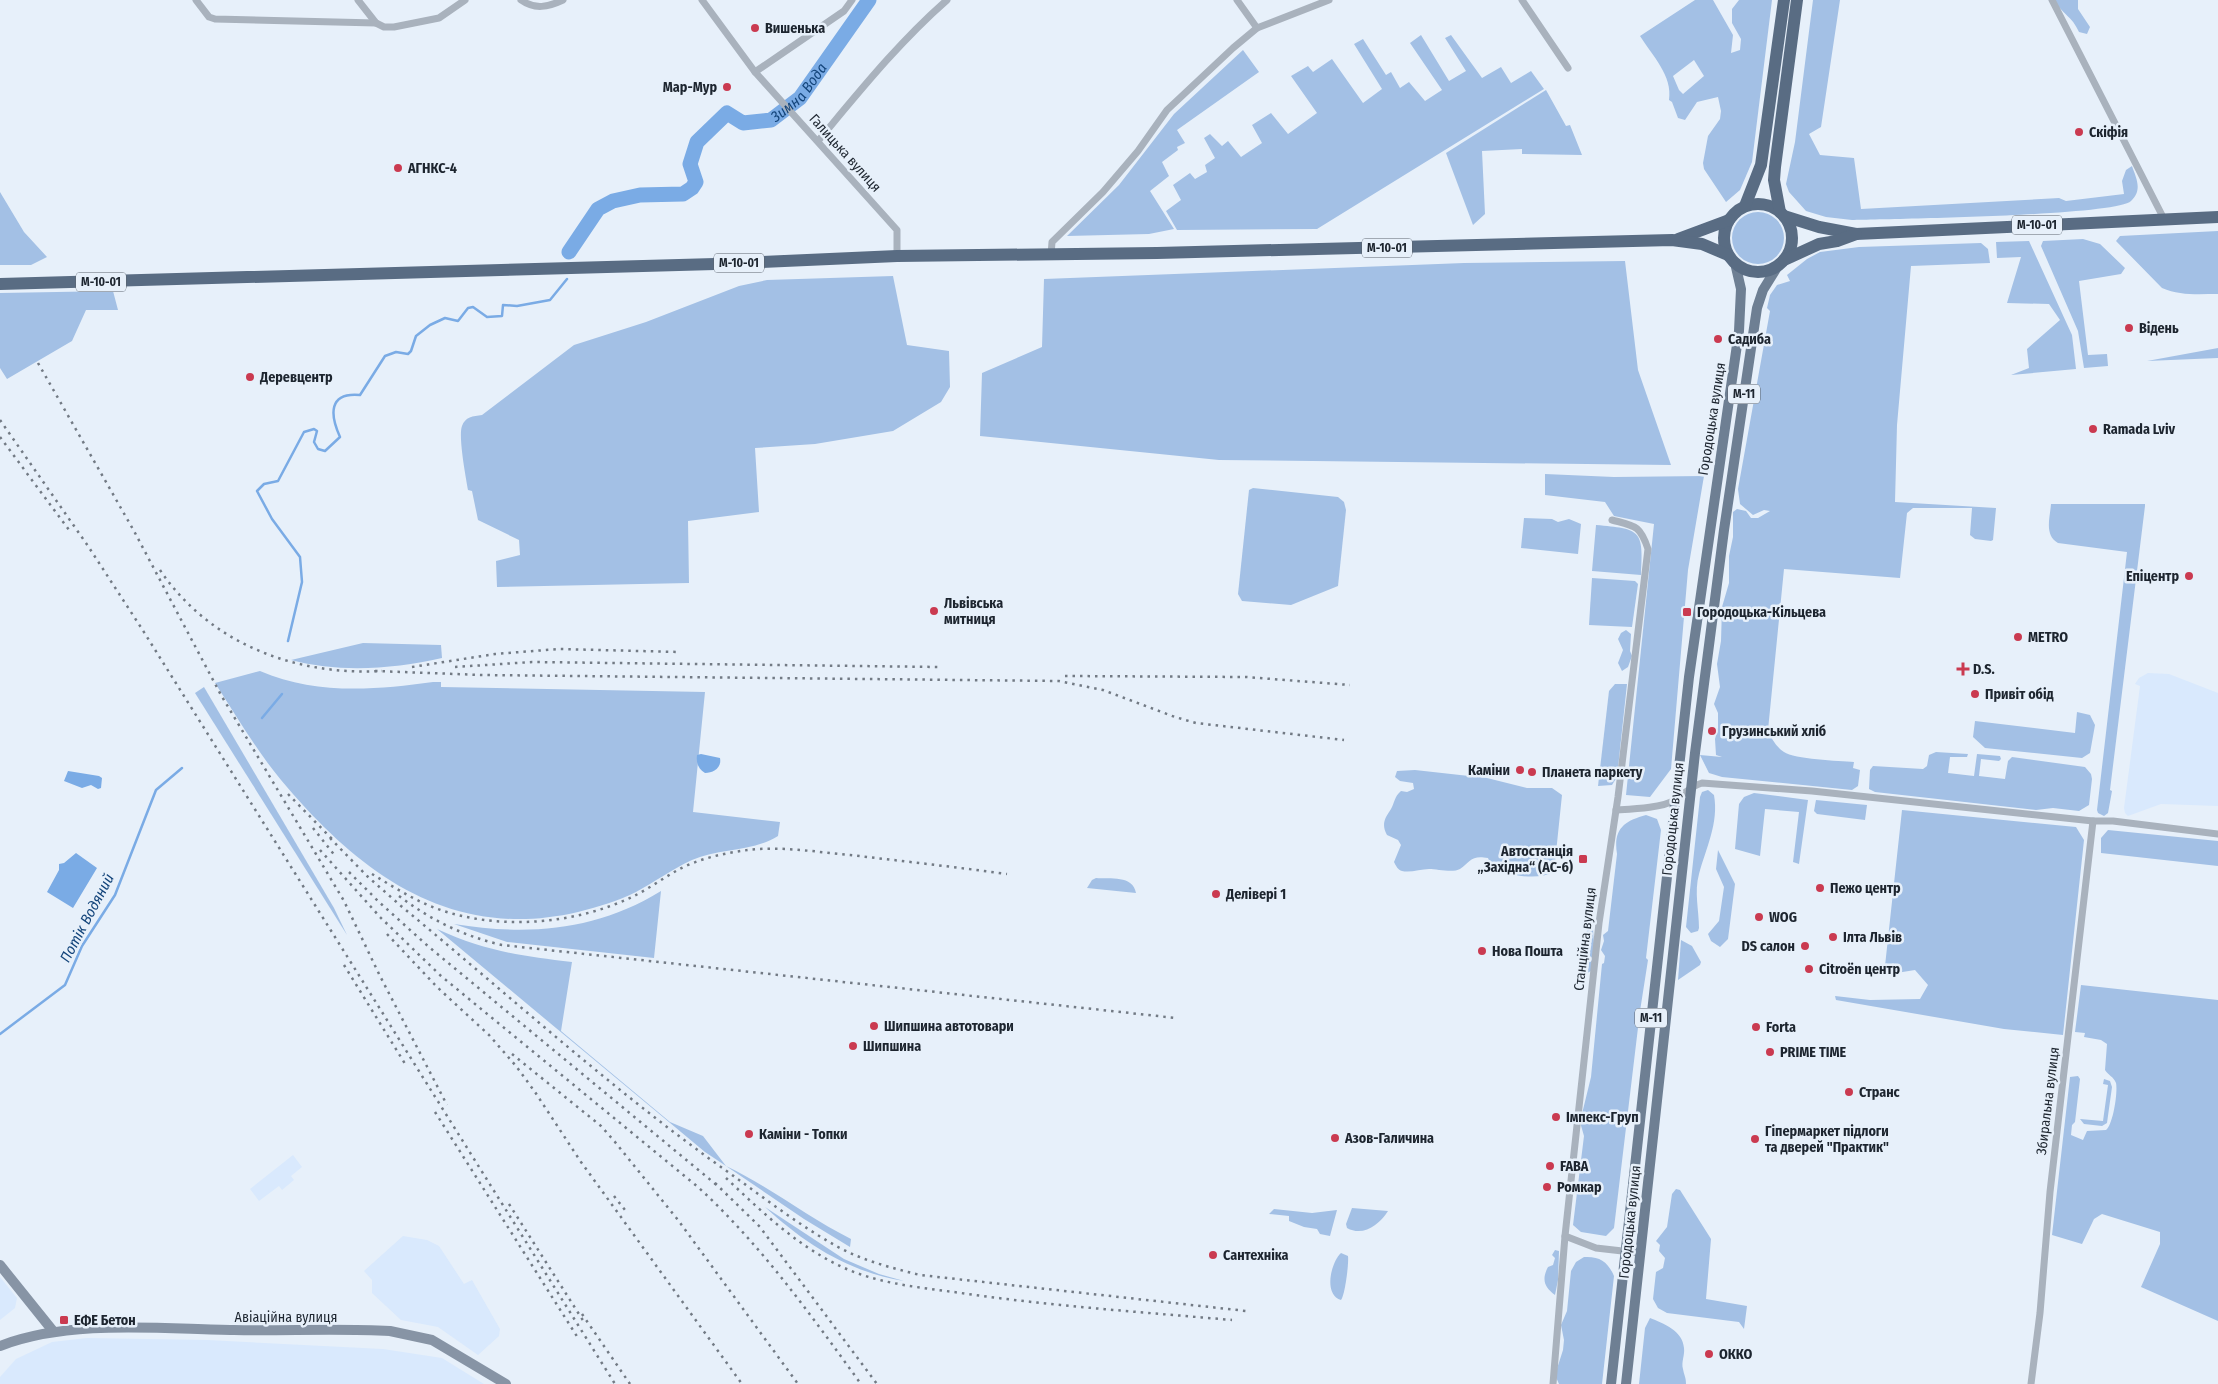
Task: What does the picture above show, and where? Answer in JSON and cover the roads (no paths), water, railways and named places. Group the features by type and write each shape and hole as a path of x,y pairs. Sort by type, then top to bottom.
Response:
{"highway":[{"path":"1745,206 1761,165 1784,0"},
{"name":"М-11","path":"1781,262 1791,246 1792,236 1789,225 1782,214 1774,180 1797,0"},
{"name":"М-10-01","path":"1677,240 1729,220 1745,206 1756,204 1766,205 1782,214 1818,227 1856,234 2218,217"},
{"name":"М-11","path":"1729,220 1725,229 1724,240 1732,259"},
{"name":"М-10-01","path":"0,284 715,264 897,256 1050,255 1677,240 1708,246 1732,259 1744,269 1754,272 1770,270 1781,262 1819,244 1837,241 1856,234"}],"main road":[{"name":"Городоцька вулиця","path":"1611,1384 1674,800 1704,563 1739,330 1741,289 1732,259"},
{"name":"Городоцька вулиця","path":"1626,1384 1691,786 1724,530 1757,308 1763,290 1781,262"}],"street":[{"path":"196,0 209,17 215,20 376,23"},
{"path":"358,0 376,23 384,27 394,27 439,18 465,0"},
{"path":"521,0 530,6 538,7 549,6 563,0"},
{"name":"Галицька вулиця","path":"702,0 755,72 897,230 897,256"},
{"path":"755,72 844,11 852,0"},
{"path":"818,142 860,90 921,24 947,0"},
{"path":"1237,0 1257,28"},
{"path":"1050,255 1052,242 1120,172 1138,151 1167,110 1208,70 1257,28 1329,0"},
{"path":"1522,0 1568,68"},
{"path":"2052,0 2164,219"},
{"name":"Станційна вулиця","path":"1553,1384 1565,1236 1599,922 1616,810 1648,549 1642,532 1631,525 1612,520"},
{"path":"1616,810 1646,807 1674,800 1691,786 1702,783 1755,786 2093,822 2113,821 2218,834"},
{"name":"Збиральна вулиця","path":"2032,1384 2050,1192 2093,822"},
{"path":"1565,1236 1596,1248 1640,1253"},
{"path":"0,1265 53,1331"},
{"name":"Авіаційна вулиця","path":"0,1346 22,1337 53,1331 118,1329 390,1331 432,1340 480,1366 506,1384"}],"waterway":[{"name":"Зимна Вода","path":"569,252 598,209 613,201 640,195 683,194 692,188 696,182 690,164 697,142 727,113 743,123 771,120 800,98 869,0"},
{"name":"Потік Водяний","path":"288,641 302,582 300,557 272,519 257,491 264,484 278,481 304,432 314,429 317,431 314,442 318,449 325,451 340,437 333,413 337,401 342,397 360,395 385,356 396,352 408,354 411,351 416,336 430,325 445,318 458,321 468,308 473,307 487,317 502,316 503,305 517,306 550,300 567,279"},
{"name":"Потік Водяний","path":"262,718 282,694"},
{"name":"Потік Водяний","path":"0,1034 65,985 82,946 115,895 156,790 182,768"}],"railway":[{"path":"38,363 134,531 221,695 344,901 380,976 447,1105"},
{"path":"0,420 88,546 142,629 615,1384"},
{"path":"0,437 69,530"},
{"path":"160,570 180,596 204,618 230,636 258,650 287,661 318,668 382,671"},
{"path":"412,667 495,654 559,649 679,652"},
{"path":"455,667 532,662 940,667"},
{"path":"375,671 482,675 1059,681 1103,690 1196,723 1344,740"},
{"path":"1065,676 1246,677 1350,685"},
{"path":"288,794 334,841"},
{"path":"313,828 336,857"},
{"path":"330,838 367,876 401,906 565,1045 649,1113 798,1222 838,1247 868,1260 920,1275 1246,1311"},
{"path":"372,874 435,908 484,920 510,922 561,919 611,906 634,896 693,863 720,855 748,850 786,849 812,851 1007,874"},
{"path":"320,850 380,917 441,976 698,1187 743,1233 784,1281 861,1384"},
{"path":"349,872 429,947 719,1187"},
{"path":"399,896 423,913 448,926 474,937 502,945 1176,1018"},
{"path":"387,934 437,987 489,1035 516,1066 581,1162 742,1384"},
{"path":"344,965 407,1067"},
{"path":"512,1054 601,1126 615,1142 678,1220 798,1384"},
{"path":"435,1112 578,1338"},
{"path":"726,1178 778,1225 806,1246 836,1264 866,1276 913,1286 995,1298 1232,1320"},
{"path":"715,1183 760,1227 877,1384"},
{"path":"614,1196 625,1210"},
{"path":"509,1204 584,1322"},
{"path":"582,1314 630,1384"}],"place":[{"name":"Вишенька","path":"755,28"},
{"name":"Мар-Мур","path":"727,87"},
{"name":"Скіфія","path":"2079,132"},
{"name":"АГНКС-4","path":"398,168"},
{"name":"Відень","path":"2129,328"},
{"name":"Садиба","path":"1718,339"},
{"name":"Деревцентр","path":"250,377"},
{"name":"Ramada Lviv","path":"2093,429"},
{"name":"Епіцентр","path":"2189,576"},
{"name":"Львівська митниця","path":"934,611"},
{"name":"Городоцька-Кільцева","path":"1687,612"},
{"name":"METRO","path":"2018,637"},
{"name":"D.S.","path":"1963,669"},
{"name":"Привіт обід","path":"1975,694"},
{"name":"Грузинський хліб","path":"1712,731"},
{"name":"Каміни","path":"1520,770"},
{"name":"Планета паркету","path":"1532,772"},
{"name":"Автостанція „Західна“ (АС-6)","path":"1583,859"},
{"name":"Пежо центр","path":"1820,888"},
{"name":"Делівері 1","path":"1216,894"},
{"name":"WOG","path":"1759,917"},
{"name":"Ілта Львів","path":"1833,937"},
{"name":"DS салон","path":"1805,946"},
{"name":"Нова Пошта","path":"1482,951"},
{"name":"Citroën центр","path":"1809,969"},
{"name":"Шипшина автотовари","path":"874,1026"},
{"name":"Forta","path":"1756,1027"},
{"name":"Шипшина","path":"853,1046"},
{"name":"PRIME TIME","path":"1770,1052"},
{"name":"Странс","path":"1849,1092"},
{"name":"Імпекс-Груп","path":"1556,1117"},
{"name":"Каміни - Топки","path":"749,1134"},
{"name":"Азов-Галичина","path":"1335,1138"},
{"name":"Гіпермаркет підлоги та дверей \"Практик\"","path":"1755,1139"},
{"name":"FABA","path":"1550,1166"},
{"name":"Ромкар","path":"1547,1187"},
{"name":"Сантехніка","path":"1213,1255"},
{"name":"ЕФЕ Бетон","path":"64,1320"},
{"name":"ОККО","path":"1709,1354"}]}
